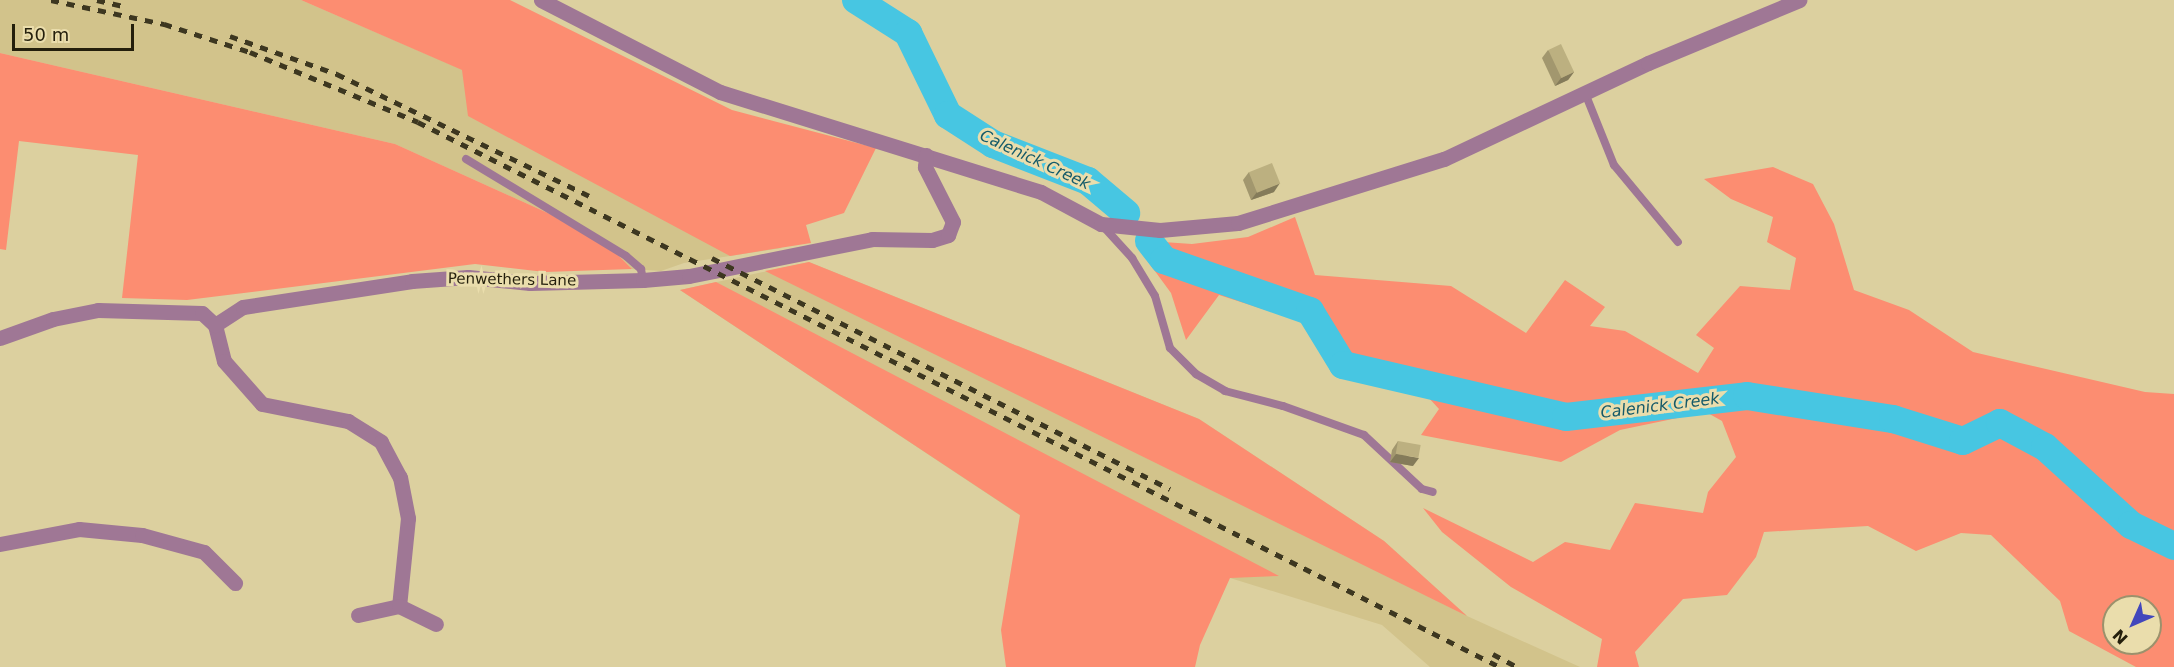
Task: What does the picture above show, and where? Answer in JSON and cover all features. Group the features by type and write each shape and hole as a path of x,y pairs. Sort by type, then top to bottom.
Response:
{"street":[{"path":"541,0 720,92 1041,192 1101,224 1160,230 1238,224 1444,159 1585,93 1799,0"},
{"name":"Penwethers Lane","path":"216,325 243,306 412,281 468,277 530,283 643,280 689,276 872,239 932,240 948,236 953,222 925,167 926,155"},
{"path":"0,338 53,319 98,310 202,313 216,325 224,361 262,404 348,421 381,442 400,477 408,518 399,606"},
{"path":"0,544 79,529 142,535 204,552 235,583"},
{"path":"358,615 399,606 436,624"}],"lane":[{"path":"1585,93 1614,165 1678,242"},
{"path":"466,159 626,256 641,269 643,280"},
{"path":"1101,224 1132,258 1155,296 1170,348 1196,374 1225,391 1283,406 1364,435 1422,489 1433,492"}],"shaded area":[{"path":"0,0 301,0 567,115 782,248 684,263 661,271 632,269 617,254 550,214 395,144 0,53"},
{"path":"301,0 510,0 732,110 876,148 844,213 806,225 811,243 730,256 468,116 462,70"},
{"path":"0,53 395,144 550,214 617,254 632,269 545,272 475,264 187,300 122,298 138,155 19,141 6,250 0,249"},
{"path":"1773,167 1813,184 1834,224 1854,290 1909,310 1973,352 2145,392 2174,394 2174,667 2136,667 2114,655 2162,655 2162,595 2102,595 2102,649 2069,631 2060,601 1991,535 1961,533 1916,551 1868,526 1764,532 1756,557 1727,595 1683,599 1635,652 1639,667 1597,667 1602,639 1511,587 1442,532 1423,508 1533,562 1565,542 1610,550 1635,503 1703,513 1708,492 1736,457 1722,421 1706,412 1620,430 1561,462 1421,435 1439,409 1428,397 1349,379 1326,347 1300,321 1219,295 1186,340 1171,293 1138,248 1149,241 1192,244 1248,237 1295,217 1315,275 1451,286 1526,333 1565,280 1605,307 1590,326 1625,331 1698,373 1714,348 1696,335 1740,286 1790,290 1796,258 1767,242 1773,217 1731,199 1704,179"},
{"path":"809,262 1199,419 1384,541 1467,616 1580,667 1430,667 1382,625 1201,569 1128,587 680,290"},
{"path":"809,262 1199,419 1384,541 1467,616 765,271"},
{"path":"716,282 1279,576 1230,578 1200,645 1195,667 1006,667 1001,630 1020,515 680,290"}],"building":[{"path":"1561,44 1574,72 1561,78 1548,50"},
{"path":"1272,163 1280,183 1257,193 1249,172"},
{"path":"1398,441 1421,445 1418,458 1396,454"}],"waterway":[{"name":"Calenick Creek","path":"856,0 908,33 948,115 993,144 1088,181 1126,213"},
{"name":"Calenick Creek","path":"1149,241 1164,260 1310,311 1343,365 1566,417 1747,396 1893,419 1963,441 2000,423 2045,447 2131,525 2174,546"}],"railway":[{"path":"51,0 164,24 250,52 418,122 1500,667"},
{"path":"97,0 124,6"},
{"path":"230,36 337,74 589,196"},
{"path":"712,258 1170,489"},
{"path":"1493,654 1517,667"}]}
